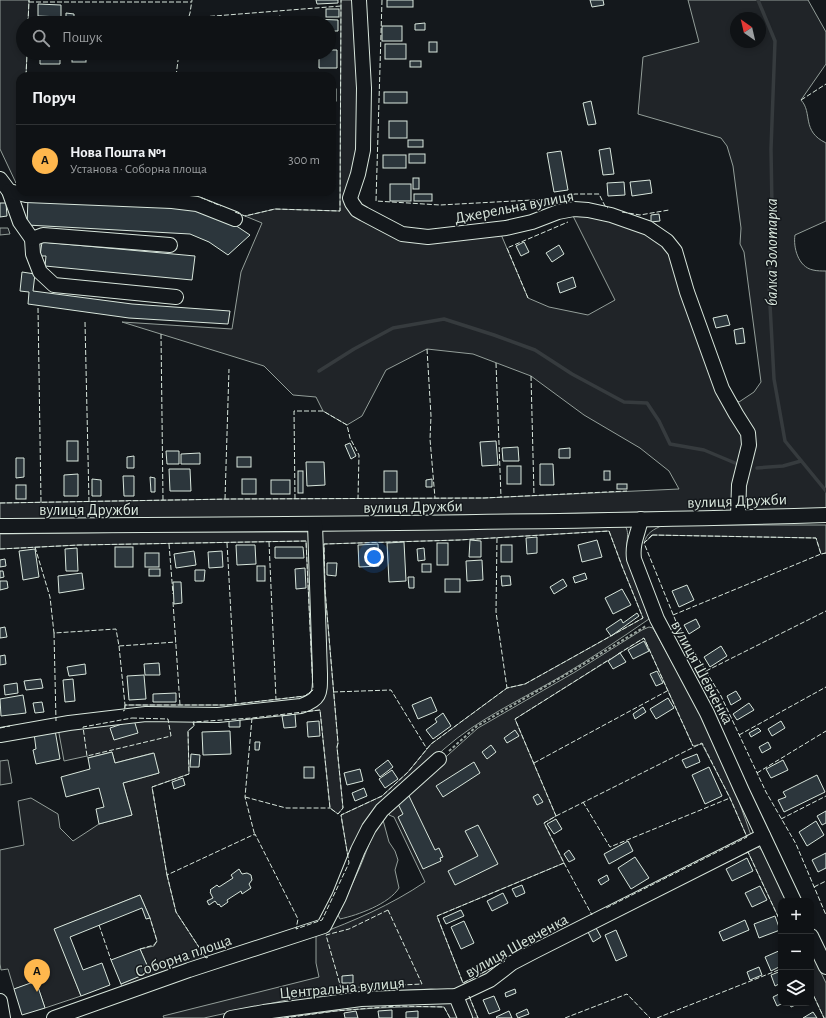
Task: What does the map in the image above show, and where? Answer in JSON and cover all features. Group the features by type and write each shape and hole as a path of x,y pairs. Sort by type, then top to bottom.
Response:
{"street":[{"name":"Джерельна вулиця","path":"359,0 364,88 363,142 358,174 350,198 357,210 402,234 428,237 506,228 532,222 558,212 574,209 588,210 611,215 648,228 667,240 675,251 687,292 722,389 748,432 749,445 739,485 738,517"},
{"path":"0,179 9,191 20,222 32,239 33,254 40,272 54,285 176,297"},
{"path":"9,191 16,192"},
{"path":"68,196 172,201 197,204 235,220"},
{"path":"32,239 43,235 170,245"},
{"name":"вулиця Дружби","path":"0,526 641,520 826,515"},
{"name":"вулиця Шевченка","path":"641,520 634,544 634,559 657,619 707,713 793,898"},
{"path":"0,735 69,723 146,714 218,715 301,706 312,702 317,697 320,687 315,524"},
{"name":"Соборна площа","path":"54,1018 189,970 324,926 339,897 358,850 369,828 382,810 439,759"},
{"name":"вулиця Шевченка","path":"456,996 490,980 512,964 535,951 763,836"},
{"path":"814,942 826,967"},
{"path":"456,996 465,1018"},
{"name":"Центральна вулиця","path":"231,1018 361,999 456,996"},
{"path":"0,1001 3,1018"}],"path":[{"path":"439,759 477,726 577,668 657,619"}],"shaded area":[{"path":"0,0 29,0 28,16 16,16 16,60 27,60 26,72 16,72 16,183 0,149"},
{"path":"341,0 357,0 359,149 347,197 390,231 500,232 528,298 549,307 588,315 615,300 573,216 591,216 629,226 665,244 744,435 731,510 723,513 645,512 112,521 0,521 0,503 231,499 484,498 679,489 669,471 640,448 584,415 531,376 473,354 427,349 386,370 362,416 347,425 323,411 316,397 293,395 264,366 122,322 232,329 241,272 262,223 245,216 275,209 340,211"},
{"path":"688,0 808,0 826,32 826,64 801,100 806,111 810,128 818,138 826,143 826,221 795,235 795,245 800,261 804,265 813,270 826,271 826,510 751,512 745,505 742,497 750,449 729,394 739,402 754,392 761,382 744,252 740,244 741,228 733,166 727,146 721,138 638,114 643,57 699,42"},
{"path":"0,228 8,228 10,234 0,235"},
{"path":"619,524 626,527 628,535 627,553 629,562 649,619 560,677 485,719 457,738 431,761 418,775 382,818 349,863 341,815 382,796 408,772 431,744 507,688 525,684 643,618 609,531 459,540 324,544 325,590 343,808 338,814 330,808 320,710 252,718 194,722 194,726 188,731 189,774 152,787 167,875 176,912 206,958 153,975 122,989 121,984 150,972 140,949 154,946 157,941 150,918 140,895 55,929 81,996 45,1008 36,982 14,989 8,969 1,970 0,964 0,850 24,845 18,801 31,798 58,814 60,828 73,841 99,824 132,815 123,783 159,773 153,753 115,763 112,752 88,758 87,756 64,761 58,728 317,703 318,531"},
{"path":"663,525 826,525 826,553 821,554 816,538 653,535 644,543 645,539 653,530"},
{"path":"311,532 317,689 309,699 0,731 0,728 124,710 125,705 227,705 305,696 313,690 306,541 79,545 0,549 0,534"},
{"path":"649,627 653,628 708,727 737,796 751,835 454,991 431,989 347,993 332,999 315,999 305,996 204,1018 164,1018 163,1016 319,977 316,963 316,935 372,912 425,882 394,817 389,815 389,808 478,728 575,672","holes":["644,638 693,746 702,744 730,798 747,837 617,902 463,983 437,916 564,863 544,823 556,816 515,719"]},
{"path":"8,760 12,783 0,785 0,761"},
{"path":"383,820 389,842 395,851 398,860 395,870 399,888 381,904 364,912 340,919 338,915 372,837"},
{"path":"754,845 762,850 786,898 778,898 778,917 748,852 650,899"},
{"path":"814,958 826,983 826,1018 824,1018 814,996"},
{"path":"469,996 478,1018 472,1018 464,998"},
{"path":"448,1002 453,1005 460,1018 450,1018 444,1007 404,1007 336,1011 290,1017 262,1018 356,1003"}],"building":[{"path":"316,0 338,0 338,3 317,4"},
{"path":"387,0 413,0 413,7 387,7"},
{"path":"590,0 603,0 604,5 592,7"},
{"path":"38,4 61,5 61,16 38,16"},
{"path":"326,9 339,9 339,17 326,16"},
{"path":"66,13 74,14 74,16 66,16"},
{"path":"336,20 338,20 338,31 336,31"},
{"path":"425,23 425,30 415,30 415,24"},
{"path":"382,26 402,26 402,41 382,41"},
{"path":"429,42 437,42 437,52 429,52"},
{"path":"385,44 406,44 406,59 385,59"},
{"path":"337,50 337,68 319,68 319,60 336,60"},
{"path":"40,60 60,60 60,64 40,64"},
{"path":"72,60 86,60 86,62 72,62"},
{"path":"410,61 421,61 421,67 410,67"},
{"path":"384,92 407,92 407,103 384,103"},
{"path":"591,101 596,124 588,125 583,103"},
{"path":"389,121 407,121 407,138 389,138"},
{"path":"408,140 423,140 423,147 408,147"},
{"path":"610,148 614,174 603,175 599,150"},
{"path":"561,151 568,190 554,192 547,153"},
{"path":"409,154 425,154 425,163 409,163"},
{"path":"383,155 406,155 406,168 383,168"},
{"path":"413,178 419,178 419,189 413,189"},
{"path":"650,180 652,193 632,196 630,182"},
{"path":"624,182 625,195 608,196 607,183"},
{"path":"390,184 411,184 411,201 390,201"},
{"path":"414,194 432,194 432,201 414,201"},
{"path":"28,198 201,210 229,221 250,235 228,255 209,242 190,234 27,225"},
{"path":"0,203 6,203 7,216 0,217"},
{"path":"659,214 660,221 651,222 651,215"},
{"path":"42,242 195,256 192,280 45,266 46,256 40,256"},
{"path":"524,242 529,252 521,256 516,246"},
{"path":"559,245 564,254 552,262 546,253"},
{"path":"22,272 35,274 33,291 132,304 230,311 228,324 129,318 28,304 29,292 20,291"},
{"path":"573,277 576,287 560,293 557,283"},
{"path":"727,315 730,325 716,328 713,318"},
{"path":"743,328 745,343 736,344 734,330"},
{"path":"67,441 78,441 78,461 67,461"},
{"path":"496,441 498,465 482,466 480,442"},
{"path":"350,443 356,456 351,459 345,445"},
{"path":"518,447 519,461 503,461 502,448"},
{"path":"570,448 570,458 559,458 559,449"},
{"path":"166,451 179,451 179,464 167,464"},
{"path":"200,453 200,464 181,464 181,454"},
{"path":"134,456 134,468 127,468 127,457"},
{"path":"237,457 251,457 251,467 237,467"},
{"path":"16,458 24,458 24,477 16,478"},
{"path":"306,462 324,462 325,485 307,486"},
{"path":"540,464 553,464 554,485 540,485"},
{"path":"507,466 521,466 521,484 507,484"},
{"path":"169,469 190,469 191,491 170,491"},
{"path":"298,471 303,471 303,493 298,493"},
{"path":"384,471 397,471 397,492 384,492"},
{"path":"604,471 610,471 610,480 604,480"},
{"path":"78,474 78,496 64,496 64,475"},
{"path":"123,476 134,476 134,496 124,496"},
{"path":"150,477 155,478 155,492 151,492"},
{"path":"92,479 101,480 101,496 92,496"},
{"path":"242,479 256,479 256,494 242,494"},
{"path":"432,479 432,487 426,487 426,480"},
{"path":"271,480 290,480 290,494 271,494"},
{"path":"617,484 627,484 627,489 617,489"},
{"path":"16,485 26,485 26,499 16,499"},
{"path":"537,537 537,553 527,554 526,538"},
{"path":"470,540 481,541 481,557 469,557"},
{"path":"597,540 602,557 582,562 578,545"},
{"path":"404,542 406,581 389,582 387,543"},
{"path":"437,543 448,543 448,565 437,565"},
{"path":"378,544 379,566 359,567 358,545"},
{"path":"236,545 255,545 256,564 237,565"},
{"path":"501,545 512,545 512,562 501,562"},
{"path":"115,547 133,547 133,567 115,567"},
{"path":"275,547 303,547 304,558 275,558"},
{"path":"77,548 78,571 66,571 65,549"},
{"path":"424,548 425,560 418,561 417,549"},
{"path":"35,549 39,577 23,580 19,551"},
{"path":"194,551 196,565 176,568 174,554"},
{"path":"222,551 223,567 209,568 208,552"},
{"path":"145,553 159,553 159,567 145,567"},
{"path":"5,559 6,566 0,567 0,560"},
{"path":"482,560 483,580 467,581 466,561"},
{"path":"327,563 337,563 336,576 327,575"},
{"path":"422,564 431,564 431,572 422,572"},
{"path":"257,566 265,566 265,581 257,581"},
{"path":"305,568 306,588 296,589 295,569"},
{"path":"149,569 160,569 160,576 149,576"},
{"path":"195,570 205,570 204,581 195,581"},
{"path":"0,571 3,571 4,577 0,578"},
{"path":"82,573 84,589 59,593 58,576"},
{"path":"585,573 587,579 575,583 573,577"},
{"path":"501,576 510,576 511,585 502,586"},
{"path":"408,577 414,577 414,588 409,588"},
{"path":"445,579 460,579 460,592 445,592"},
{"path":"563,579 567,586 554,594 550,587"},
{"path":"0,581 7,581 8,588 0,590"},
{"path":"173,582 181,582 182,603 174,604"},
{"path":"687,585 694,600 679,607 672,591"},
{"path":"622,589 631,605 613,614 605,598"},
{"path":"637,613 639,616 611,636 606,629 621,619 623,623"},
{"path":"696,619 700,627 689,634 684,625"},
{"path":"5,627 7,637 0,638 0,628"},
{"path":"644,641 649,651 633,659 628,650"},
{"path":"721,646 727,656 710,667 704,657"},
{"path":"620,653 626,662 613,669 608,661"},
{"path":"5,655 6,664 0,665 0,656"},
{"path":"159,663 160,675 145,675 144,664"},
{"path":"85,664 86,674 69,676 67,667"},
{"path":"657,671 663,683 656,686 650,674"},
{"path":"144,675 146,699 129,700 127,676"},
{"path":"41,679 43,688 26,690 24,681"},
{"path":"73,679 75,701 65,702 63,680"},
{"path":"17,683 18,693 5,695 4,685"},
{"path":"736,691 741,699 731,705 727,696"},
{"path":"176,693 176,702 153,702 153,694"},
{"path":"23,695 26,713 1,716 0,699"},
{"path":"431,697 437,711 418,719 412,705"},
{"path":"668,698 674,708 656,719 650,709"},
{"path":"42,702 44,712 35,713 33,703"},
{"path":"749,703 754,710 737,720 733,714"},
{"path":"643,707 646,712 635,719 633,714"},
{"path":"443,713 451,726 433,739 426,730 437,722 435,719"},
{"path":"295,714 296,727 284,728 282,716"},
{"path":"240,719 240,727 229,727 229,720"},
{"path":"134,720 138,733 114,740 110,728"},
{"path":"319,721 320,736 308,737 307,722"},
{"path":"781,721 785,728 772,736 768,729"},
{"path":"758,728 761,731 751,737 749,733"},
{"path":"55,730 60,759 36,764 33,750 36,749 34,733"},
{"path":"515,730 519,736 507,743 504,738"},
{"path":"230,731 231,754 203,755 202,732"},
{"path":"255,742 260,742 259,750 255,750"},
{"path":"768,742 771,748 762,753 759,747"},
{"path":"491,745 496,752 487,759 482,752"},
{"path":"112,752 115,763 154,753 159,773 123,783 132,815 99,824 96,809 104,807 99,788 66,797 61,777 90,769 88,758"},
{"path":"191,754 200,755 199,767 190,767"},
{"path":"697,754 700,762 686,768 682,760"},
{"path":"388,760 393,767 380,777 375,770"},
{"path":"783,760 788,770 771,778 766,769"},
{"path":"474,762 480,773 443,797 436,786"},
{"path":"304,767 314,767 314,778 304,778"},
{"path":"709,767 722,796 705,804 692,775"},
{"path":"360,769 363,781 347,785 344,773"},
{"path":"392,770 398,779 385,788 379,779"},
{"path":"817,775 825,792 784,812 778,800 786,797 783,792"},
{"path":"183,778 185,785 174,789 172,782"},
{"path":"364,788 367,796 355,801 352,793"},
{"path":"538,794 543,802 537,805 533,797"},
{"path":"409,796 435,850 439,848 443,857 440,858 441,861 423,869 398,817 403,814 397,802"},
{"path":"826,811 826,823 822,825 817,816"},
{"path":"556,819 562,829 554,834 547,824"},
{"path":"816,821 824,835 807,846 799,832"},
{"path":"478,825 498,864 455,885 448,871 478,856 465,831"},
{"path":"628,841 633,851 609,864 604,854"},
{"path":"569,850 575,859 569,862 564,854"},
{"path":"826,853 826,868 818,872 812,860"},
{"path":"635,857 649,878 631,889 618,868"},
{"path":"747,858 753,871 732,881 726,869"},
{"path":"239,869 242,874 247,873 251,875 252,880 249,884 251,888 242,894 241,891 227,900 228,902 221,907 215,901 209,905 207,901 213,898 210,890 217,885 219,887 233,878 231,875"},
{"path":"607,875 609,880 601,885 598,880"},
{"path":"522,885 525,893 516,897 512,889"},
{"path":"760,886 767,900 752,907 745,893"},
{"path":"503,893 508,903 492,911 487,901"},
{"path":"140,895 150,918 146,919 142,908 70,937 83,970 102,963 110,985 81,996 54,929"},
{"path":"461,910 464,916 446,924 443,918"},
{"path":"775,916 778,924 778,931 759,938 754,924"},
{"path":"745,920 749,930 723,941 719,932"},
{"path":"464,921 474,943 461,949 451,927"},
{"path":"596,928 601,937 593,942 588,932"},
{"path":"616,930 627,956 616,961 605,935"},
{"path":"140,949 150,972 121,984 111,960"},
{"path":"778,951 778,968 771,971 765,957"},
{"path":"759,967 762,975 750,980 747,972"},
{"path":"778,972 778,984 775,986 771,975"},
{"path":"353,975 353,983 342,983 342,976"},
{"path":"36,981 45,1008 22,1015 14,989"},
{"path":"515,989 516,993 506,997 505,993"},
{"path":"778,994 778,1006 777,1006 773,997"},
{"path":"494,996 500,1010 489,1014 483,1000"},
{"path":"527,1009 529,1014 518,1018 516,1014"},
{"path":"392,1010 392,1018 379,1018 378,1011"},
{"path":"356,1011 358,1018 345,1018 344,1013"},
{"path":"418,1011 418,1018 406,1018 406,1012"},
{"path":"509,1011 512,1018 496,1017"},
{"path":"813,1012 817,1018 803,1018"}],"waterway":[{"name":"балка Золотарка","path":"758,0 775,41 771,149 772,208 769,286 774,379 785,441 826,491"},
{"path":"319,371 354,349 393,328 444,319 535,350 572,374 624,402 647,403 659,421 670,444 704,450 735,463"},
{"path":"757,468 783,466 801,461"}],"fence":[{"path":"28,16 29,0"},
{"path":"189,16 192,0"},
{"path":"235,212 245,216 275,209 340,211 341,0"},
{"path":"382,0 376,201 440,205 551,199 575,194 599,194 605,206 608,208"},
{"path":"29,2 191,2"},
{"path":"214,16 341,6"},
{"path":"26,72 27,60"},
{"path":"177,72 178,60"},
{"path":"801,100 826,84"},
{"path":"197,196 221,206"},
{"path":"622,212 640,215 669,210"},
{"path":"528,298 507,248 568,222"},
{"path":"38,308 41,502"},
{"path":"85,322 89,502"},
{"path":"161,334 163,500"},
{"path":"427,349 431,416 430,439 435,498"},
{"path":"496,363 501,497"},
{"path":"225,499 229,369"},
{"path":"531,376 534,495"},
{"path":"295,499 294,411 323,411 347,425 350,438 359,455 358,498"},
{"path":"0,503 231,499 484,498 627,491"},
{"path":"609,531 643,618 525,684 507,688 431,744 408,772 382,796 341,815 349,863 322,920 296,929 298,919 255,834 167,875 152,787 189,774 188,731 194,726 193,722 252,718 320,710 330,808 338,814 343,808 325,590 324,544 459,540 609,531"},
{"path":"652,535 644,543 677,624 721,696 766,792 796,844 826,915"},
{"path":"652,535 816,538 821,554 826,553"},
{"path":"497,538 496,612 507,688"},
{"path":"0,549 79,545 306,541 313,690 305,696 227,705 125,705 125,710 123,711"},
{"path":"269,542 276,699"},
{"path":"227,543 236,704"},
{"path":"169,544 173,594"},
{"path":"35,547 50,597 54,633 116,629 119,646 176,642"},
{"path":"673,615 821,554"},
{"path":"173,602 180,705"},
{"path":"706,671 826,611"},
{"path":"54,633 56,721"},
{"path":"618,654 644,638 693,746"},
{"path":"119,646 125,705"},
{"path":"505,961 463,983 437,916 564,863 544,823 556,816 515,719 610,659"},
{"path":"739,735 826,687"},
{"path":"333,692 391,690 427,749"},
{"path":"534,763 667,691"},
{"path":"132,718 168,719 171,736 87,756 83,727 132,718"},
{"path":"252,718 245,797 255,836"},
{"path":"0,728 10,726"},
{"path":"757,773 826,731"},
{"path":"556,816 702,743 730,798 747,837 606,908"},
{"path":"781,819 826,796"},
{"path":"245,797 286,808 330,808"},
{"path":"583,802 610,847 730,798"},
{"path":"746,853 748,852 778,917"},
{"path":"564,863 592,915"},
{"path":"167,875 176,912 206,958 208,957"},
{"path":"814,887 826,881"},
{"path":"388,910 422,984 341,988 326,935 349,929 388,910"},
{"path":"140,949 154,945 157,941 150,918"},
{"path":"99,925 111,960"},
{"path":"657,1018 778,970"},
{"path":"565,1018 627,994 650,1018"},
{"path":"469,996 478,1018"},
{"path":"814,996 824,1018"},
{"path":"284,1018 335,1011 397,1006 444,1007 450,1018"}],"place":[{"name":"Нова Пошта №1","path":"37,992"}]}
